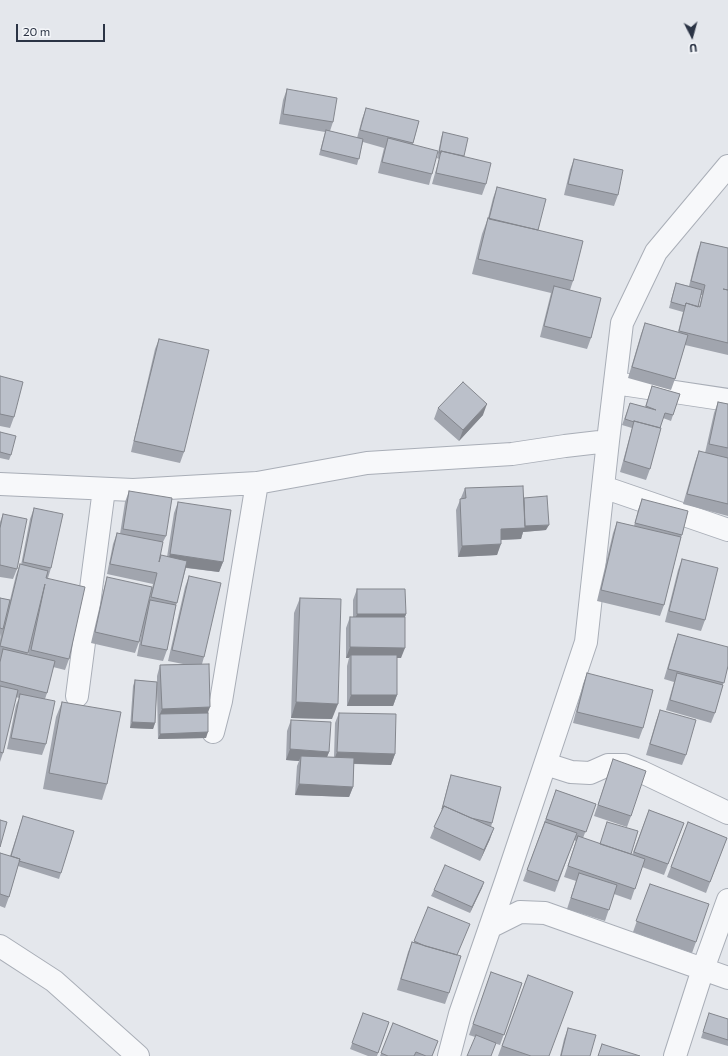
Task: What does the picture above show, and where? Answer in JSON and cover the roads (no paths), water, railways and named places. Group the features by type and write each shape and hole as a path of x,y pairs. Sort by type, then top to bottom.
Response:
{"street":[{"path":"449,1056 460,1014 546,764 586,642 622,323 656,252 728,166"},
{"path":"615,383 728,400"},
{"path":"0,484 133,490 257,483 367,463 512,454 608,441"},
{"path":"213,732 222,693 257,483"},
{"path":"603,487 728,530"},
{"path":"78,696 104,489"},
{"path":"546,764 571,772 590,773 608,765 624,765 728,813"},
{"path":"675,1056 721,916 728,900"},
{"path":"490,926 520,912 545,913 728,978"},
{"path":"0,946 54,981 138,1056"}]}
